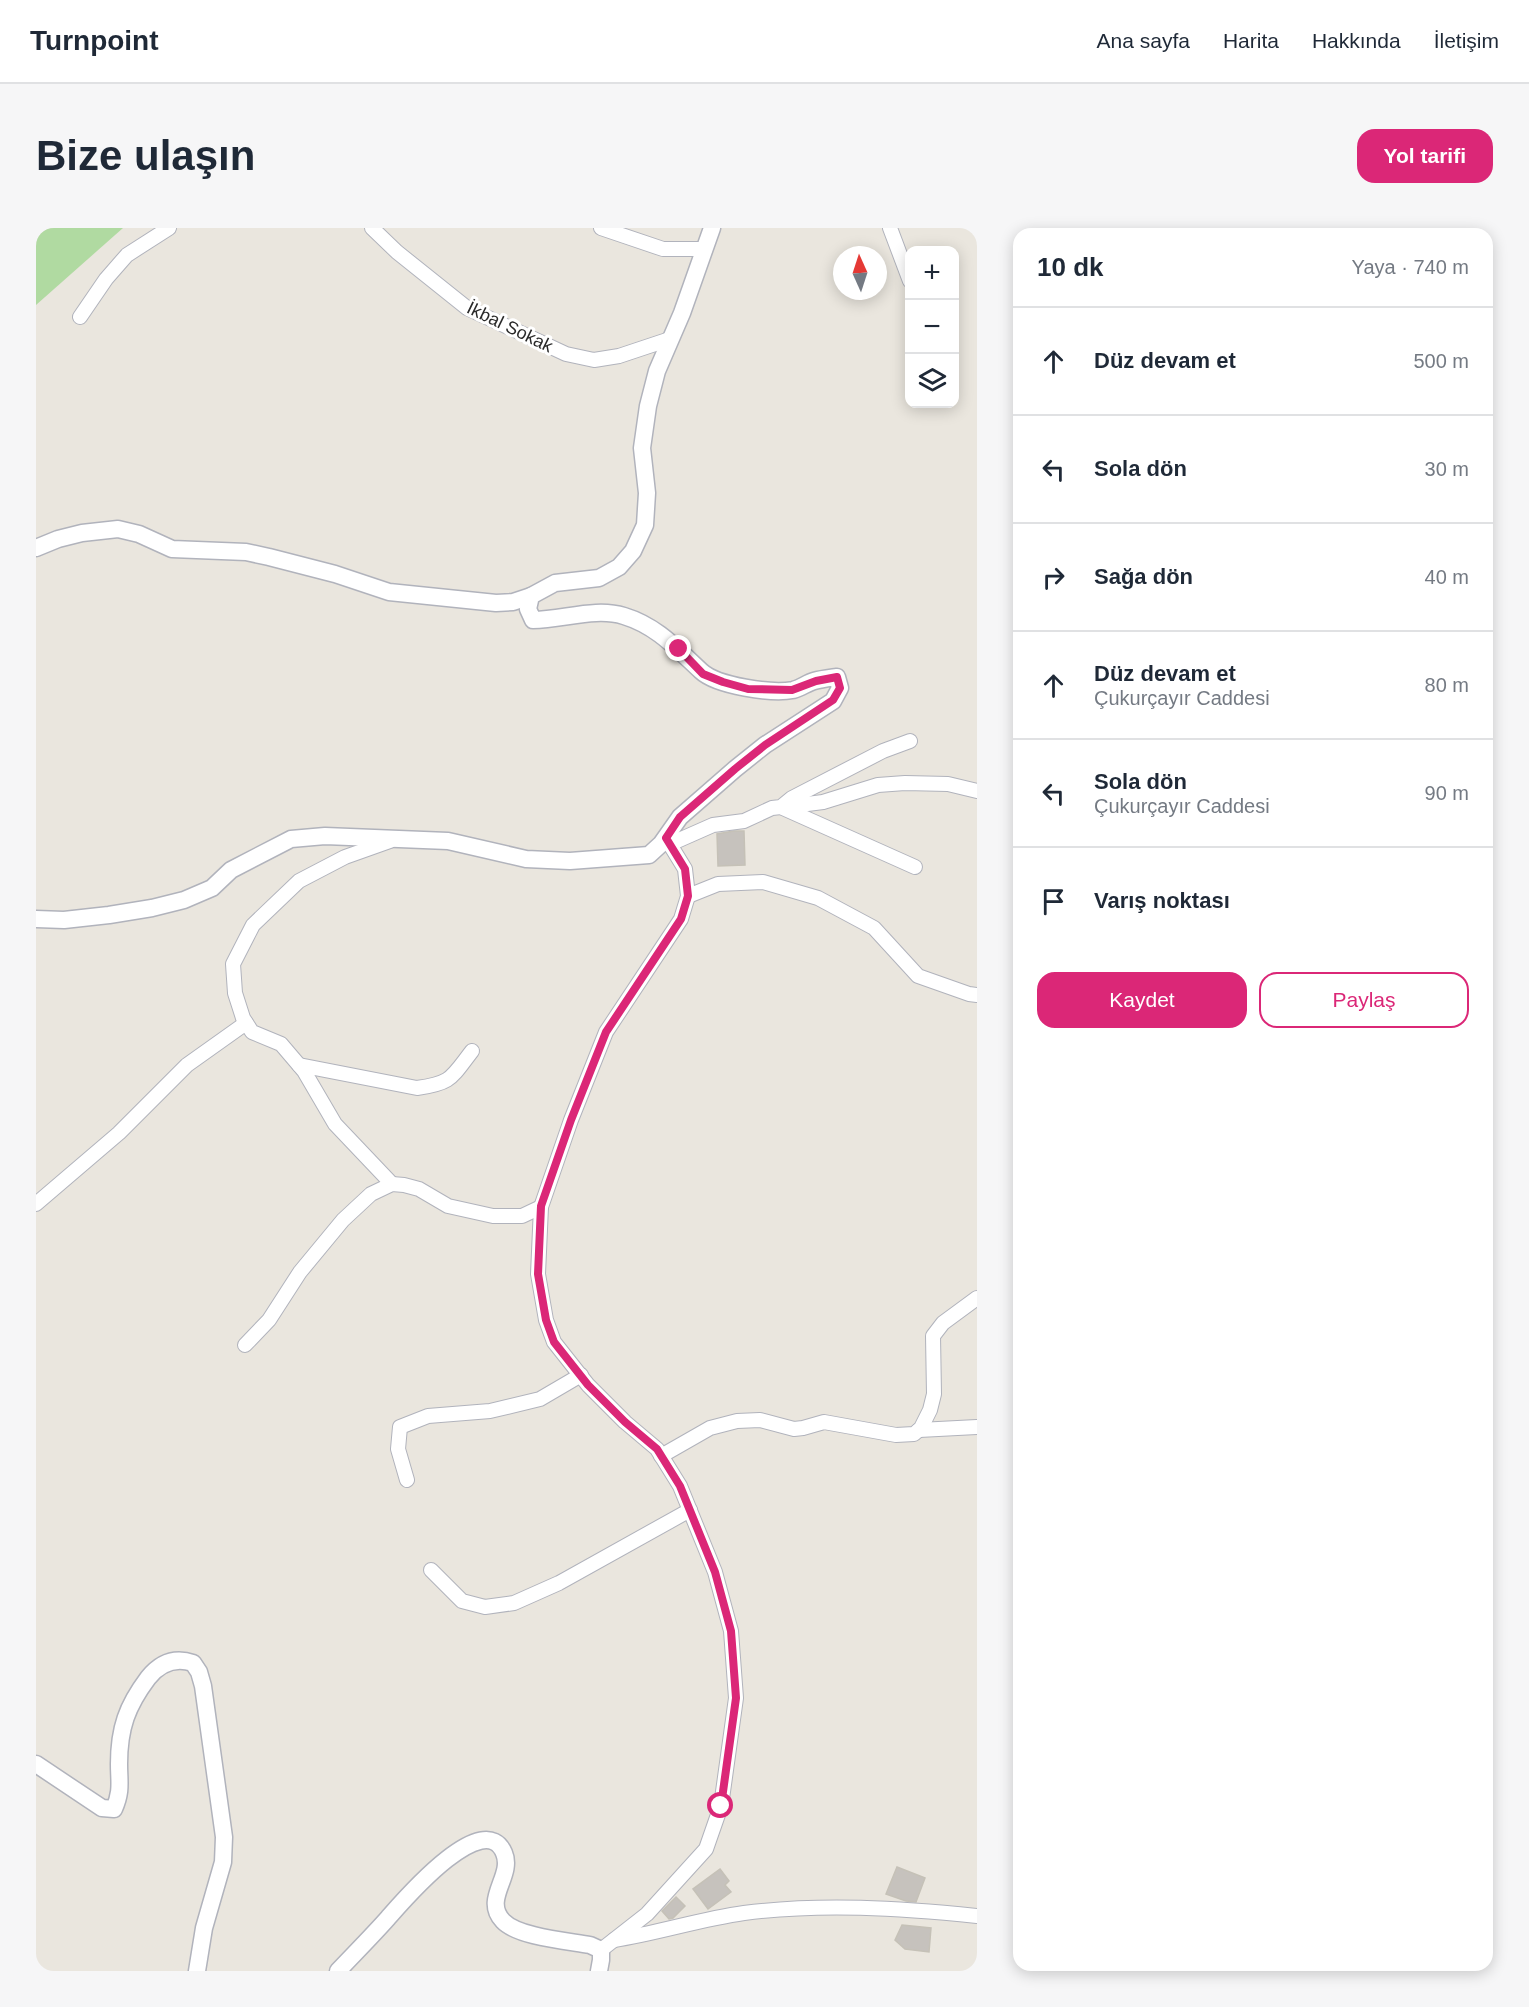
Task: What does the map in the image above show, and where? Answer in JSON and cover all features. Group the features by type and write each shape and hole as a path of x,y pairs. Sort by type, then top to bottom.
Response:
{"street":[{"path":"80,317 106,279 127,255 169,228"},
{"name":"İkbal Sokak","path":"372,228 397,252 467,308 566,354 594,360 619,356 670,339"},
{"path":"601,228 663,249 705,249"},
{"path":"36,548 82,533 118,529 140,534 172,549 246,552 269,556 389,592 496,603 513,602 531,596 555,583 599,578 619,567 633,551 645,525 647,493 642,448 648,406 657,371 682,313 712,228"},
{"path":"890,228 905,270"},
{"path":"531,596 528,609 534,620 553,620 607,613 625,616 656,630 679,649 703,674 748,689 792,690 816,681 837,677 840,688 833,700 765,745 716,786 680,817 668,841"},
{"path":"782,807 792,798 883,751 910,741"},
{"path":"36,919 64,920 110,915 183,900 212,888 231,870 291,839 325,836 448,841 526,859 570,861 649,855 668,841 713,825 744,821 771,808 823,802 879,785 948,784 977,791"},
{"path":"782,807 915,867"},
{"path":"392,1184 335,1124 299,1065 280,1044 252,1032 243,1018 236,993 233,964 253,925 299,881 345,857 397,839"},
{"path":"599,1971 607,1945 647,1914 706,1849 721,1806 736,1698 731,1631 715,1572 680,1486 657,1449 625,1422 581,1376 554,1342 546,1320 538,1274 541,1206 571,1120 606,1032 681,919 688,896 685,869 668,841"},
{"path":"688,896 718,884 763,882 819,898 874,928 918,976 977,995"},
{"path":"36,1204 118,1133 187,1065 246,1023"},
{"path":"299,1065 417,1088 436,1085 450,1079 472,1051"},
{"path":"245,1345 269,1320 300,1272 343,1220 371,1194 392,1184 419,1189 448,1206 493,1216 522,1216 541,1206"},
{"path":"661,1456 710,1428 737,1421 760,1420 794,1429 824,1422 896,1435 914,1434 919,1430 930,1410 934,1394 933,1336 943,1323 977,1298"},
{"path":"407,1480 398,1449 400,1427 428,1416 490,1411 540,1399 581,1376"},
{"path":"919,1430 977,1426"},
{"path":"431,1570 462,1601 485,1607 514,1603 560,1583 690,1510"},
{"path":"36,1764 102,1808 114,1809 120,1797 119,1763 124,1722 133,1699 153,1672 163,1665 176,1659 193,1663 199,1671 203,1686 224,1837 223,1862 204,1928 197,1971"},
{"path":"338,1971 443,1861 480,1841 499,1844 505,1855 505,1867 495,1899 497,1913 505,1923 518,1932 590,1946 607,1945 742,1914 810,1906 977,1917"}],"green space":[{"path":"36,228 123,228 36,305"}],"building":[{"path":"744,831 745,865 718,866 717,834"},
{"path":"897,1867 925,1878 916,1902 886,1894"},
{"path":"720,1869 729,1881 725,1885 731,1892 708,1909 693,1889"},
{"path":"676,1897 685,1906 669,1919 662,1911"},
{"path":"902,1925 931,1928 929,1952 905,1949 895,1940"}],"route":[{"path":"679,649 703,674 748,689 792,690 816,681 837,677 840,688 833,700 765,745 735,769 680,817 666,838 685,869 688,896 681,919 606,1032 571,1120 541,1206 538,1274 546,1320 554,1342 588,1385 625,1422 657,1449 680,1486 715,1572 731,1631 736,1698 721,1806"}]}
